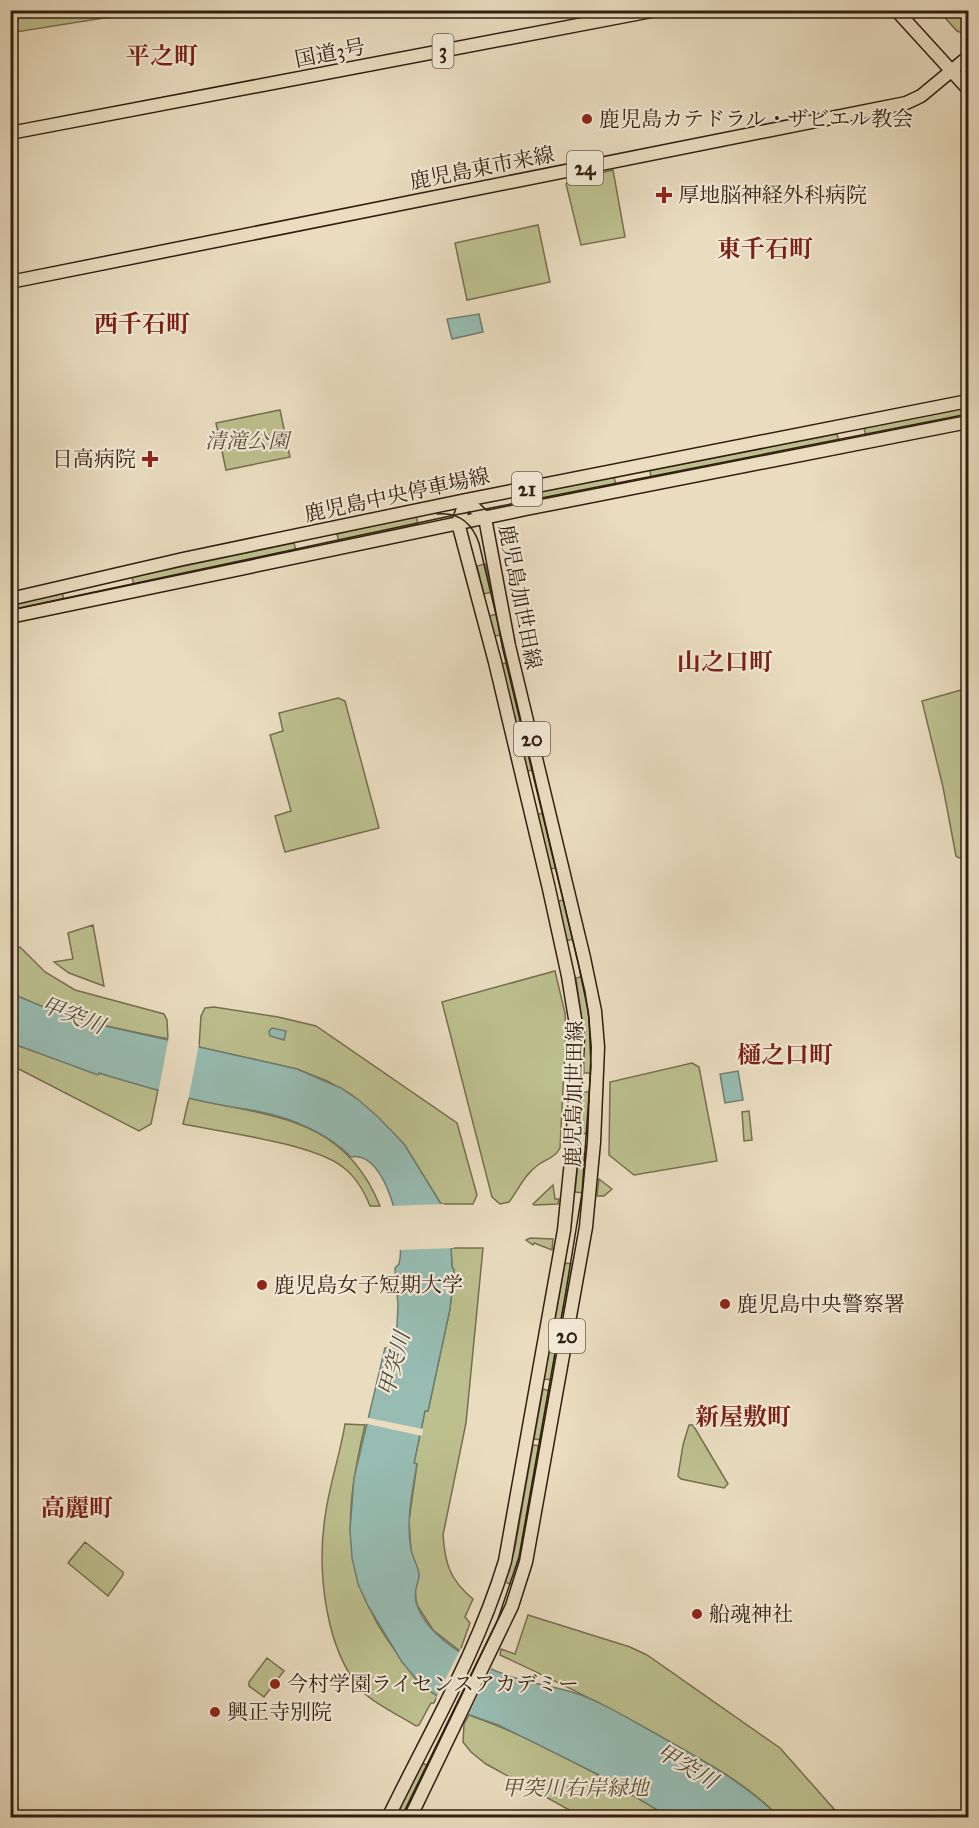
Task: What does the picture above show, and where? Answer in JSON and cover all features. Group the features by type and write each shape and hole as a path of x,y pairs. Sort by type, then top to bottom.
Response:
{"main road":[{"name":"国道3号","path":"10,133 657,10"},
{"path":"896,10 969,88"},
{"name":"鹿児島東市来線","path":"10,282 906,103 921,96 969,57"},
{"name":"鹿児島中央停車場線","path":"10,599 183,559 466,500 969,402"},
{"name":"鹿児島中央停車場線","path":"10,617 458,523 969,422"},
{"path":"458,523 466,500"},
{"name":"鹿児島加世田線","path":"410,1818 494,1644 515,1597 526,1562 590,1198 597,1092 598,1047 595,1011 584,958 509,646 485,518 466,500"},
{"name":"鹿児島加世田線","path":"388,1818 478,1634 496,1590 514,1520 564,1230 572,1151 578,1037 569,981 495,662 458,523"}],"green space":[{"path":"141,10 142,12 16,32 13,11"},
{"path":"939,11 968,11 968,35 957,31"},
{"path":"613,170 625,237 581,245 566,184 570,180"},
{"path":"538,225 550,282 467,300 455,243"},
{"path":"968,407 968,416 866,436 864,428"},
{"name":"清滝公園","path":"280,410 290,457 226,470 216,423"},
{"path":"837,434 839,442 651,478 650,470"},
{"path":"614,477 616,485 522,504 520,496"},
{"path":"416,516 418,524 339,542 337,534"},
{"path":"294,543 296,551 134,585 132,577"},
{"path":"485,564 492,592 484,594 477,566"},
{"path":"62,592 64,600 11,612 10,603"},
{"path":"497,614 502,635 494,636 489,616"},
{"path":"509,662 534,770 526,771 501,664"},
{"path":"968,688 968,855 959,858 956,856 943,787 922,701"},
{"path":"338,698 345,701 379,828 285,852 275,816 291,811 270,735 283,731 279,713"},
{"path":"544,813 557,868 549,869 536,815"},
{"path":"565,900 574,939 566,941 557,901"},
{"path":"93,925 104,986 69,973 54,962 73,959 68,933"},
{"path":"20,947 45,972 75,990 164,1014 167,1020 168,1039 68,1016 11,993 10,950"},
{"path":"555,971 565,1013 566,1031 560,1148 553,1156 529,1173 509,1202 500,1204 492,1197 442,1002"},
{"path":"584,976 591,1022 592,1073 584,1073 582,1022 576,978"},
{"path":"214,1007 278,1017 316,1026 457,1123 477,1195 473,1204 441,1204 404,1144 352,1095 327,1081 297,1069 199,1047 201,1016 205,1008"},
{"path":"10,1043 158,1090 151,1124 139,1131 11,1065"},
{"path":"692,1063 699,1067 717,1161 634,1175 609,1155 610,1082"},
{"path":"583,1092 591,1092 588,1134 580,1133"},
{"path":"189,1098 276,1117 302,1125 325,1137 346,1154 365,1176 380,1206 370,1206 363,1190 344,1168 313,1152 268,1140 183,1124"},
{"path":"749,1111 752,1140 744,1141 742,1112"},
{"path":"579,1153 587,1154 583,1193 575,1192"},
{"path":"599,1179 612,1189 604,1196 597,1196"},
{"path":"553,1185 555,1199 559,1199 558,1204 533,1204"},
{"path":"530,1238 553,1239 552,1250 534,1243 533,1245 526,1240"},
{"path":"451,1248 483,1248 466,1423 443,1535 445,1555 450,1571 459,1585 473,1599 465,1617 470,1623 460,1651 433,1630 417,1605 415,1588 419,1575 411,1551 409,1521 417,1464 414,1463 450,1309 454,1270"},
{"path":"565,1263 573,1264 553,1380 544,1379"},
{"path":"543,1389 551,1391 542,1440 534,1439"},
{"path":"345,1424 365,1425 353,1486 351,1514 351,1541 355,1567 363,1594 376,1621 411,1673 422,1686 437,1696 419,1725 416,1726 380,1705 362,1691 349,1674 332,1632 323,1585 323,1538 327,1505"},
{"path":"689,1425 693,1425 728,1484 724,1488 681,1479 678,1476"},
{"path":"533,1445 541,1446 523,1550 513,1585 505,1582 515,1548"},
{"path":"85,1542 123,1572 108,1596 68,1563"},
{"path":"528,1615 630,1647 647,1655 780,1748 841,1817 779,1817 751,1792 707,1763 601,1704 500,1655 501,1649 515,1654"},
{"path":"267,1658 284,1671 264,1697 249,1686 249,1682"},
{"name":"甲突川右岸緑地","path":"469,1715 521,1736 572,1761 669,1817 582,1817 486,1764 471,1752 463,1742 464,1724"},
{"path":"421,1762 428,1766 404,1817 395,1818"}],"water":[{"path":"479,314 483,332 452,339 447,319"},
{"name":"甲突川","path":"10,993 51,1010 92,1023 297,1069 341,1088 360,1101 404,1144 441,1204 454,1270 450,1309 414,1463 417,1464 410,1506 410,1538 419,1572 415,1593 422,1616 432,1629 460,1652 508,1675 569,1691 607,1707 722,1772 766,1804 779,1817 669,1817 597,1774 498,1725 467,1714 423,1687 402,1662 368,1606 358,1584 352,1558 350,1530 354,1478 385,1348 391,1348 397,1326 395,1268 399,1264 400,1236 391,1198 384,1181 375,1167 364,1158 351,1157 321,1134 297,1123 273,1115 155,1090 99,1073 98,1075 11,1043"},
{"path":"272,1028 286,1031 284,1040 270,1036 269,1031"},
{"path":"738,1071 743,1100 725,1103 720,1074"}],"pier":[{"path":"169,1036 199,1044 188,1101 158,1094"},
{"path":"444,1204 454,1248 398,1250 390,1206"},
{"path":"364,1417 423,1429 422,1436 363,1423"},
{"path":"461,1648 492,1667 467,1717 436,1698"}],"tram line":[{"path":"10,610 455,515 968,414"},
{"path":"401,1818 498,1619 519,1557 582,1193 591,1067 589,1018 585,992 479,543 463,520 451,515 437,514"}],"place":[{"name":"鹿児島カテドラル・ザビエル教会","path":"587,119"},
{"name":"厚地脳神経外科病院","path":"664,195"},
{"name":"日高病院","path":"150,459"},
{"name":"鹿児島女子短期大学","path":"262,1285"},
{"name":"鹿児島中央警察署","path":"725,1304"},
{"name":"船魂神社","path":"697,1614"},
{"name":"今村学園ライセンスアカデミー","path":"275,1684"},
{"name":"興正寺別院","path":"215,1712"}],"district":[{"name":"平之町","path":"162,56"},
{"name":"東千石町","path":"765,249"},
{"name":"西千石町","path":"142,324"},
{"name":"山之口町","path":"725,662"},
{"name":"樋之口町","path":"785,1055"},
{"name":"新屋敷町","path":"743,1417"},
{"name":"高麗町","path":"77,1508"}]}
